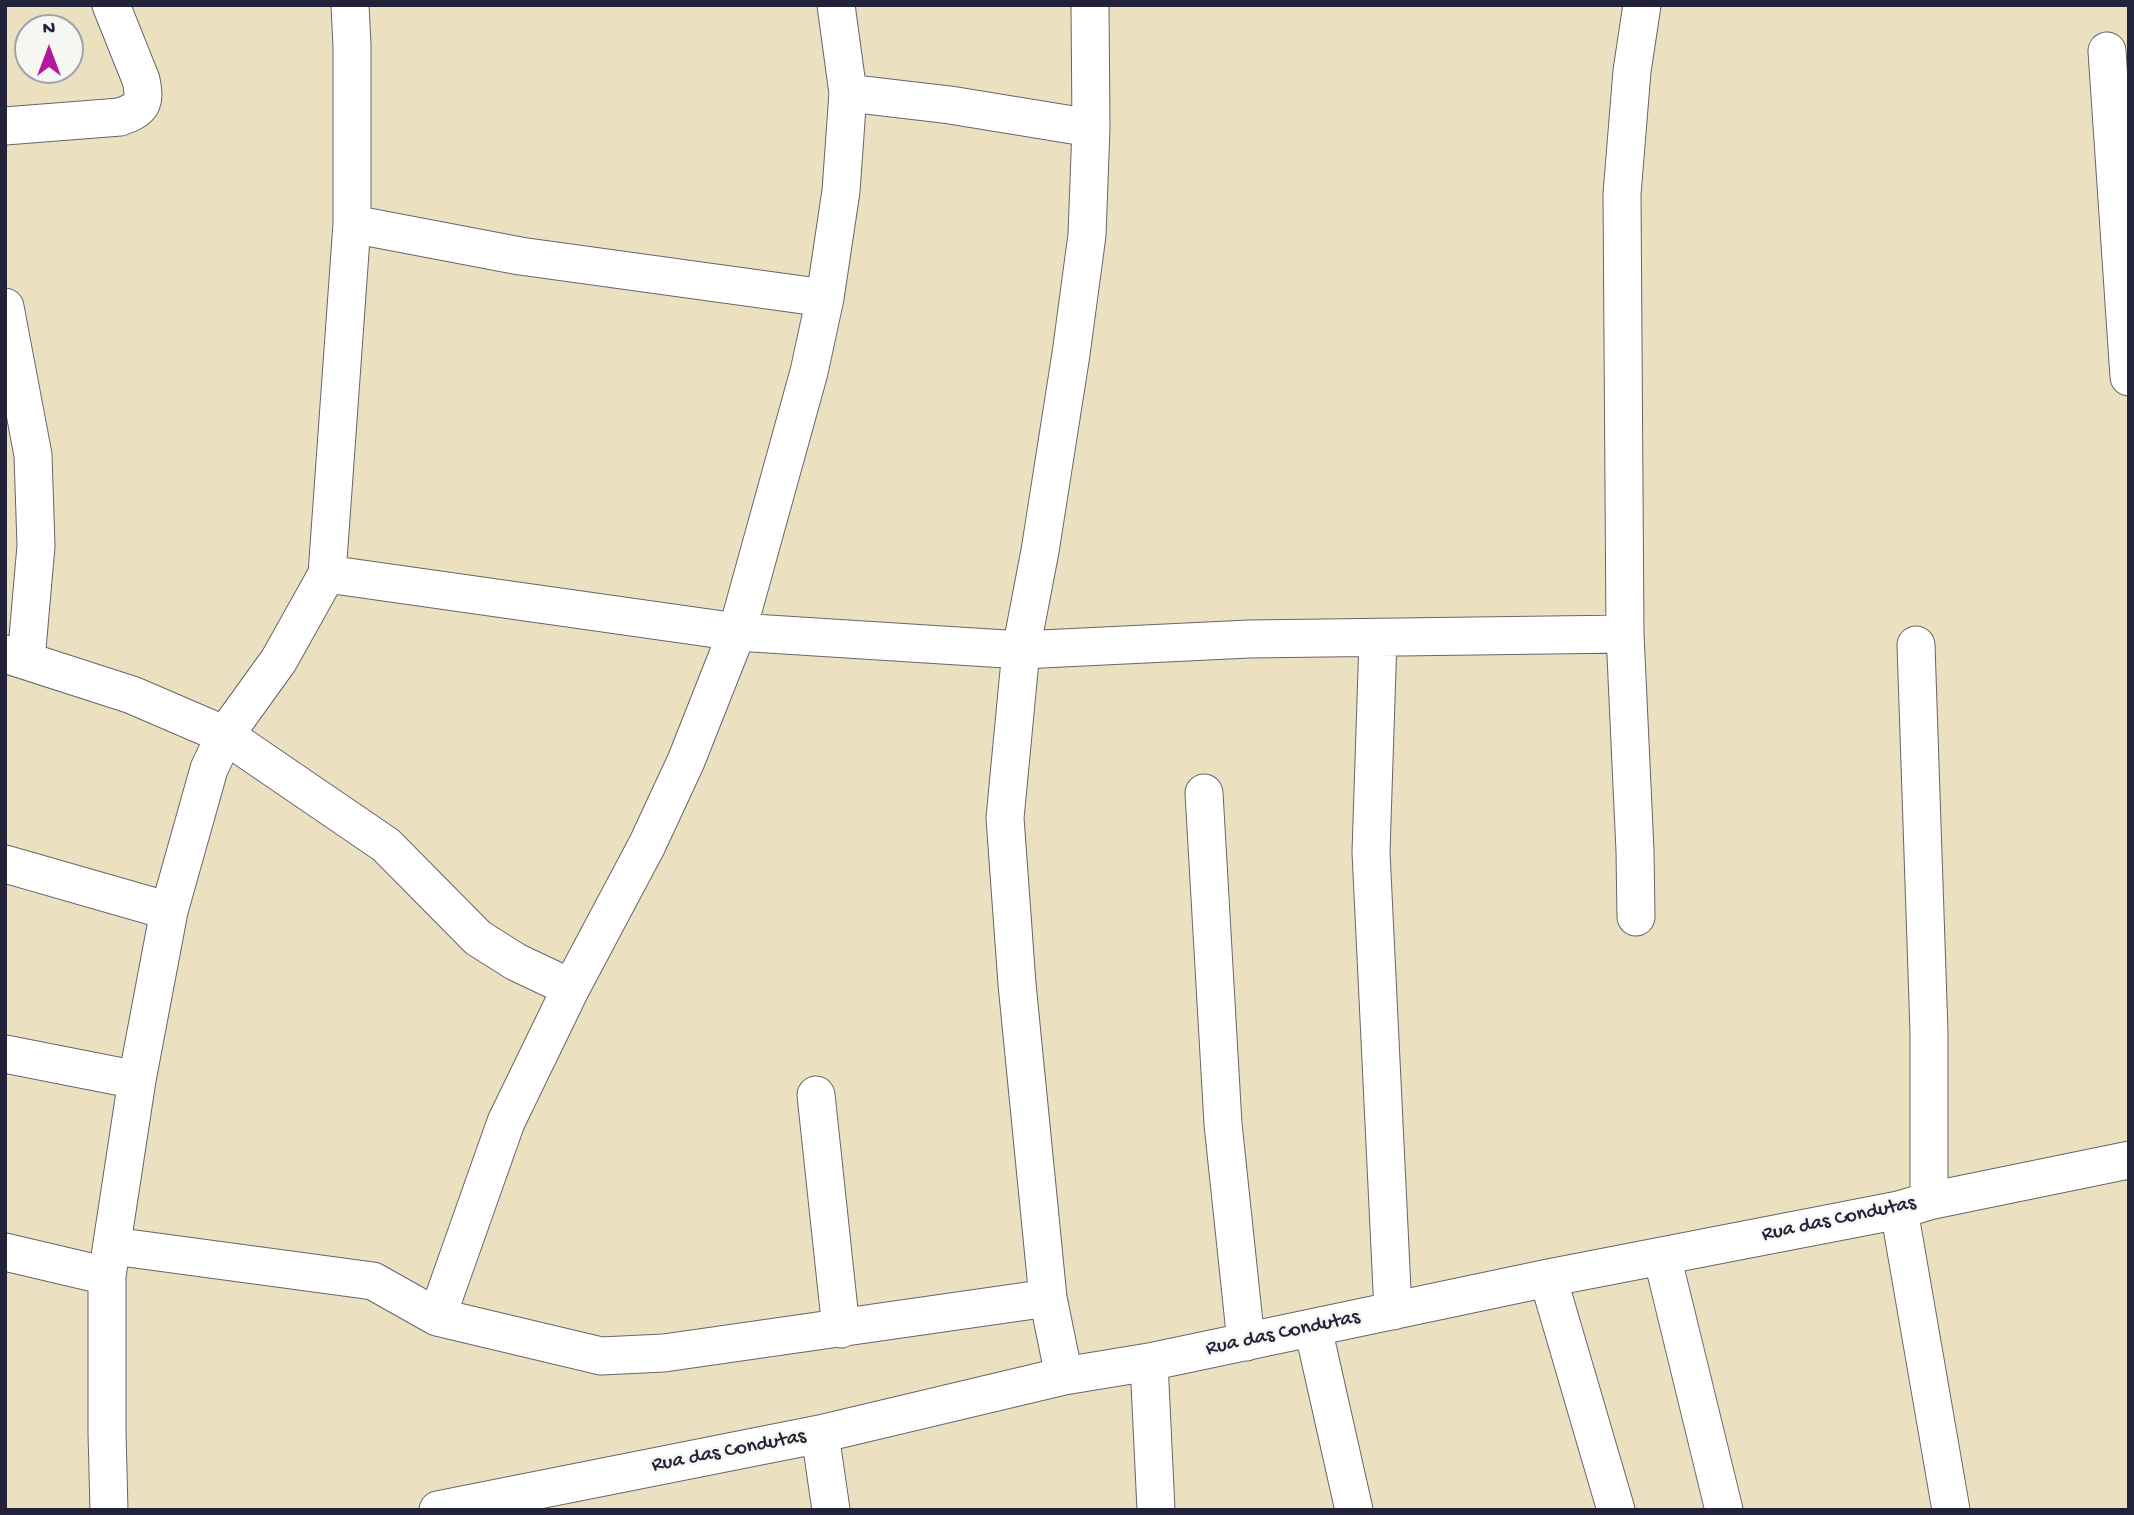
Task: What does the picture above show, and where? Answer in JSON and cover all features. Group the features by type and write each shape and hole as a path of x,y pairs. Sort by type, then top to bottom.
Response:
{"street":[{"path":"5,126 120,117 134,112 141,105 144,93 141,80 111,5"},
{"path":"109,1510 107,1433 110,1261 137,1080 169,911 209,769 225,736 279,660 327,574 352,224 350,5"},
{"path":"437,1317 506,1122 571,988 647,845 686,761 737,632 809,372 825,298 841,191 848,93 836,5"},
{"path":"1064,1376 1048,1298 1017,984 1005,818 1021,650 1040,551 1087,235 1091,128 1090,5"},
{"path":"1636,917 1625,634 1622,194 1632,71 1642,5"},
{"path":"2107,51 2129,377"},
{"path":"848,93 950,105 1091,128"},
{"path":"352,224 520,256 825,298"},
{"path":"5,307 33,455 36,547 15,657 132,695 225,736 386,845 478,938 516,962 571,988"},
{"path":"327,574 737,632 1021,650 1249,639 1625,634"},
{"path":"1378,639 1371,852 1393,1311"},
{"path":"1916,645 1928,1032 1914,1205 1951,1510"},
{"path":"1204,793 1223,1124 1246,1342"},
{"path":"5,864 169,911"},
{"path":"5,1054 137,1080"},
{"path":"816,1095 841,1329"},
{"name":"Rua das Condutas","path":"438,1510 820,1434 1064,1376 1149,1362 2129,1160"},
{"path":"5,1252 373,1281 437,1317 601,1356 664,1353 1048,1298"},
{"path":"1662,1256 1724,1510"},
{"path":"1548,1278 1616,1510"},
{"path":"1313,1328 1354,1510"},
{"path":"1149,1362 1156,1510"},
{"path":"820,1434 831,1510"}]}
